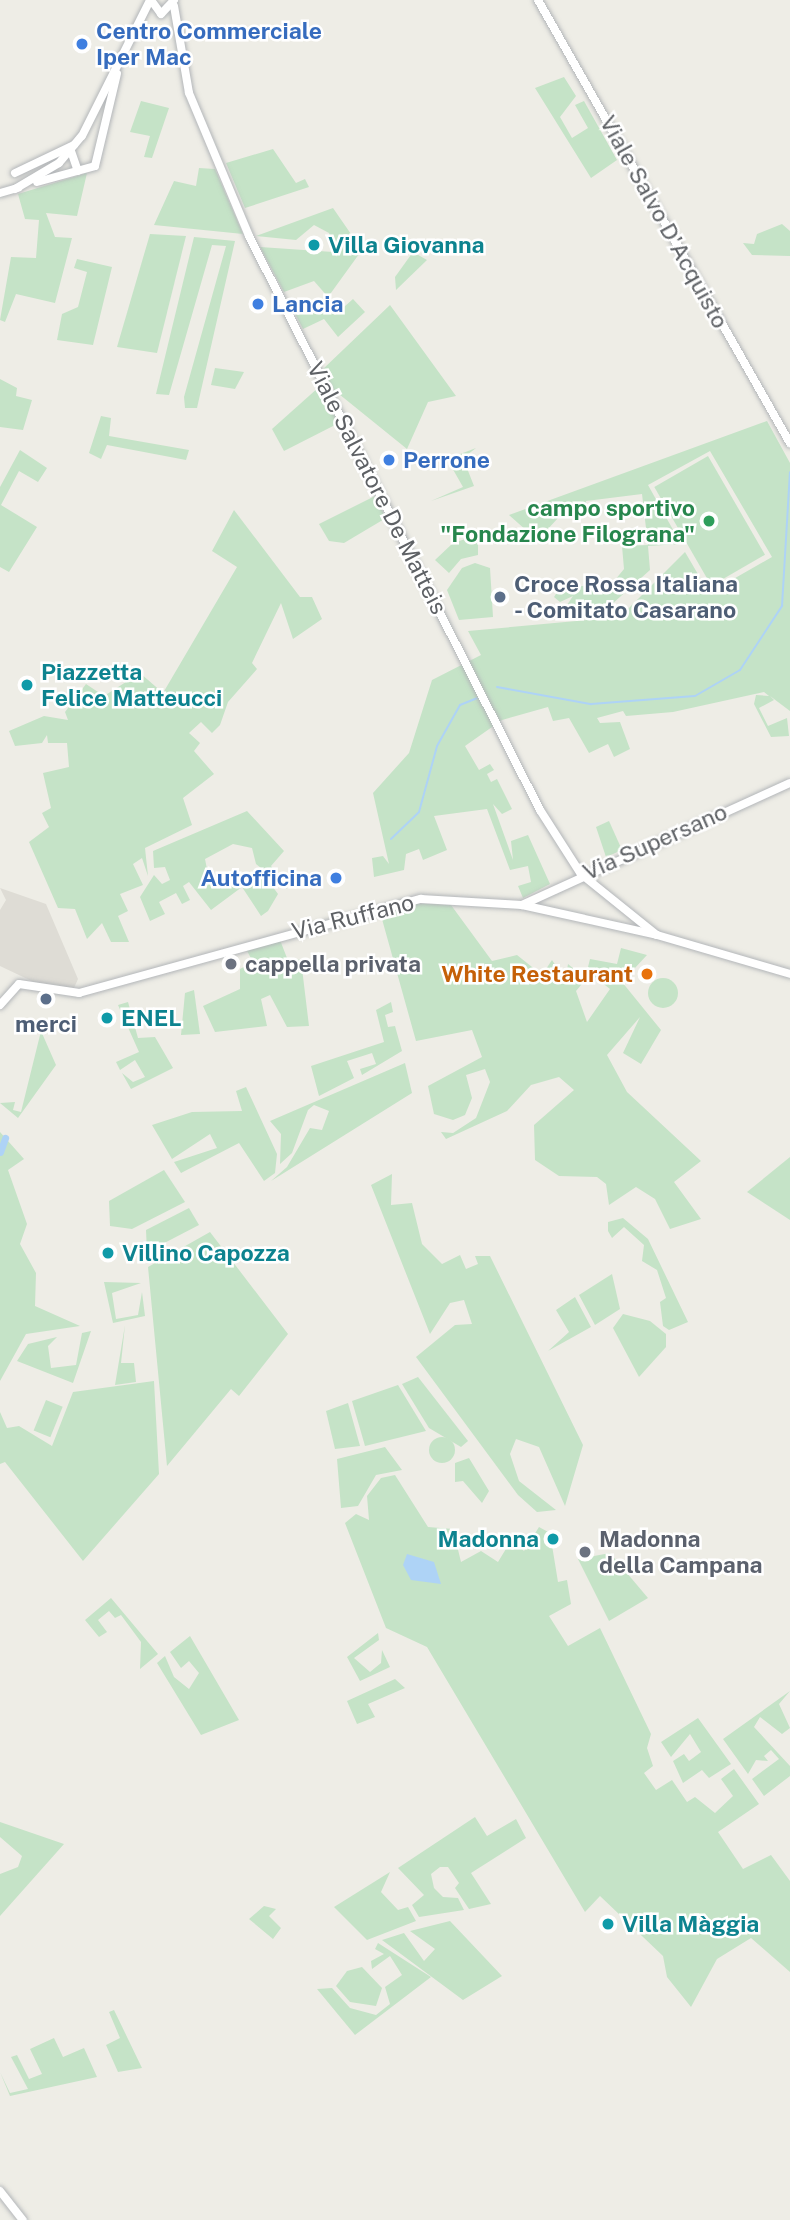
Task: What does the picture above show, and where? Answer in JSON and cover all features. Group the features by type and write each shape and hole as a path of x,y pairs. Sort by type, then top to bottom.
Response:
{"street":[{"path":"15,189 74,148 91,120 137,23 151,0 160,14 176,27"},
{"name":"Viale Salvo D'Acquisto","path":"538,0 790,443"},
{"path":"137,23 160,14 174,2"},
{"name":"Viale Salvatore De Matteis","path":"174,2 189,93 249,236 498,724 580,874 633,918"},
{"path":"0,193 95,166 120,61"},
{"path":"91,120 105,124"},
{"path":"74,148 78,171"},
{"path":"15,173 74,148"},
{"name":"Via Supersano","path":"522,905 580,874 790,783"},
{"name":"Via Ruffano","path":"0,1005 14,986 79,992 402,900 522,905 657,935 790,974"},
{"path":"610,925 622,910"},
{"name":"Via Ruffano","path":"633,918 657,935"},
{"path":"0,2191 23,2220"}],"shaded area":[{"path":"0,888 46,904 78,979 74,988 40,985 0,966 0,910 6,900"}],"green space":[{"path":"564,77 576,96 560,117 572,138 588,128 575,105 584,101 617,160 591,178 535,88"},
{"path":"141,101 169,108 152,158 144,157 150,136 130,132"},
{"path":"273,149 296,183 305,179 309,187 245,208 226,163"},
{"path":"199,168 215,169 243,234 154,225 174,181 196,186"},
{"path":"87,173 77,216 46,213 55,237 72,238 55,303 16,294 5,322 0,320 11,257 36,258 39,220 25,219 18,194"},
{"path":"333,208 362,250 328,297 314,281 284,292 260,247 333,252 329,233 314,225 296,240 256,236"},
{"path":"782,224 790,231 790,256 752,255 743,243 754,244 757,234"},
{"path":"150,234 186,236 157,353 117,347"},
{"path":"194,237 235,241 197,408 185,408 184,397 226,246 212,245 169,395 156,394"},
{"path":"413,252 427,260 396,290 395,277"},
{"path":"77,259 112,267 93,345 57,340 62,314 78,307 87,272 74,268"},
{"path":"353,299 365,312 338,337 324,319 303,329 293,310 313,300 335,315"},
{"path":"390,305 456,396 428,402 407,449 334,390 322,370"},
{"path":"215,368 244,372 235,389 211,385"},
{"path":"0,379 17,388 16,396 32,400 23,430 0,427"},
{"path":"319,387 339,423 284,451 272,429"},
{"path":"101,416 111,418 109,436 189,450 186,460 107,445 101,459 89,453"},
{"path":"767,421 790,463 790,711 770,696 774,700 759,708 768,726 787,718 789,736 771,737 754,704 756,695 769,696 764,692 673,712 626,716 623,711 597,718 600,723 620,722 630,749 614,757 608,744 589,753 569,718 553,721 548,707 502,720 465,746 479,770 490,764 494,770 487,774 491,782 497,779 512,809 502,814 493,804 513,860 511,841 528,835 550,884 523,898 518,886 531,882 528,866 510,870 487,809 434,816 447,850 423,860 419,849 406,854 404,870 374,877 372,858 383,856 389,864 373,793 409,753 432,680 481,655 468,631 620,617 685,552 709,593 772,557 710,451 648,485 681,544 648,546 650,570 611,605 567,605 573,596 560,602 554,597 565,580 577,587 615,580 624,569 622,546 648,545 642,494 586,501 587,512 558,518 547,530 527,531 509,515"},
{"path":"476,448 463,458 474,486 431,501 463,487 447,459"},
{"path":"20,450 47,468 38,482 19,471 1,505 37,527 9,572 0,567 0,487"},
{"name":"campo sportivo \"Fondazione Filograna\"","path":"708,456 765,555 711,586 654,487"},
{"path":"375,496 386,518 344,543 329,541 319,524"},
{"path":"234,510 300,597 312,597 322,619 293,639 281,603 252,663 257,669 228,702 220,725 212,733 201,722 189,733 200,743 194,751 214,774 183,798 192,825 145,848 148,876 142,858 133,864 143,885 120,894 128,911 118,916 129,942 111,942 102,923 87,939 75,909 58,908 29,842 49,827 42,813 51,808 43,773 69,767 67,743 48,743 47,735 42,743 15,746 9,731 44,716 68,720 65,712 86,684 104,696 140,673 163,693 237,567 212,551"},
{"path":"478,535 478,555 461,559 449,573 435,560 453,543"},
{"path":"475,563 490,568 493,617 459,620 447,590 462,568"},
{"path":"247,811 284,851 271,866 287,889 256,864 252,848 233,844 205,859 208,874 218,883 267,879 278,894 268,911 261,916 242,887 211,910 189,882 183,886 190,900 182,904 176,893 159,902 165,914 150,921 140,897 154,875 162,884 170,880 165,867 154,868 153,851"},
{"path":"609,821 622,850 606,857 596,827"},
{"path":"409,903 451,905 492,961 517,955 542,975 552,960 558,969 567,970 568,964 586,979 576,991 587,1022 610,989 587,971 590,959 617,964 621,948 647,955 622,982 661,1030 641,1064 623,1053 640,1017 607,1055 627,1092 701,1161 674,1182 701,1219 670,1229 655,1199 636,1187 609,1205 606,1184 597,1177 559,1176 535,1160 534,1125 574,1090 559,1077 531,1085 507,1111 446,1139 441,1132 453,1133 476,1118 490,1082 485,1069 466,1075 472,1098 465,1115 453,1120 434,1114 428,1086 482,1057 472,1030 416,1041 380,912"},
{"path":"280,940 287,958 301,960 309,1026 287,1027 270,995 261,999 267,1026 215,1032 203,1006 240,989 240,969 253,962 246,949"},
{"path":"663,978 673,983 678,993 673,1003 663,1008 653,1003 648,993 653,983"},
{"path":"194,990 200,1034 181,1035 185,993"},
{"path":"128,1002 138,1038 155,1037 173,1068 131,1089 122,1073 133,1082 145,1077 135,1060 120,1070 116,1062 139,1052 118,1005"},
{"path":"391,1002 393,1012 385,1015 388,1027 395,1026 402,1051 362,1075 360,1069 376,1064 372,1053 347,1061 354,1078 319,1096 311,1066 384,1042 376,1010"},
{"path":"41,1031 56,1065 18,1118 0,1103 15,1102 13,1110 21,1112"},
{"path":"405,1063 412,1093 271,1181 287,1167 310,1128 322,1130 329,1111 314,1105 308,1110 292,1153 280,1164 281,1134 270,1121"},
{"path":"246,1087 277,1154 275,1173 264,1181 239,1143 181,1173 174,1162 217,1148 210,1134 172,1159 152,1125 192,1112 242,1111 236,1091"},
{"path":"0,1132 24,1159 8,1170 27,1224 20,1244 36,1273 35,1306 80,1326 26,1334 0,1381"},
{"path":"790,1157 790,1220 747,1192"},
{"path":"164,1170 185,1202 132,1229 110,1226 109,1201"},
{"path":"392,1174 391,1205 412,1203 422,1244 442,1264 460,1255 466,1269 478,1264 475,1256 490,1256 583,1445 565,1506 539,1447 516,1439 510,1454 519,1481 556,1510 537,1512 518,1495 416,1357 455,1325 472,1324 464,1300 450,1303 430,1334 371,1185"},
{"path":"189,1208 199,1225 147,1252 146,1230"},
{"path":"623,1218 648,1239 688,1322 669,1330 663,1326 660,1302 666,1298 657,1270 642,1261 644,1245 624,1227 612,1238 608,1231 608,1222"},
{"path":"210,1232 288,1334 239,1396 231,1389 167,1466 148,1267"},
{"path":"612,1274 620,1309 595,1325 579,1295"},
{"path":"104,1282 141,1283 112,1293 116,1319 138,1315 142,1292 145,1316 113,1323"},
{"path":"575,1297 591,1327 548,1351 569,1332 556,1310"},
{"path":"623,1314 650,1321 666,1334 666,1347 639,1377 613,1328"},
{"path":"125,1325 121,1363 134,1363 136,1382 115,1385"},
{"path":"91,1331 73,1383 17,1361 28,1344 57,1337 48,1346 51,1368 76,1365 82,1333"},
{"path":"418,1377 468,1441 461,1447 429,1428 402,1384"},
{"path":"154,1381 159,1474 83,1561 5,1462 0,1464 0,1412 7,1428 19,1426 52,1446 73,1392"},
{"path":"398,1385 426,1431 365,1446 352,1401"},
{"path":"46,1400 63,1407 50,1437 34,1431"},
{"path":"348,1403 360,1446 335,1449 326,1411"},
{"path":"442,1437 451,1441 455,1450 451,1459 442,1463 433,1459 429,1450 433,1441"},
{"path":"385,1447 402,1470 376,1475 358,1506 341,1508 337,1459"},
{"path":"469,1458 489,1491 482,1503 463,1481 455,1482 455,1463"},
{"path":"395,1475 428,1527 453,1529 461,1562 481,1551 498,1562 512,1539 524,1551 539,1527 550,1533 558,1582 567,1580 571,1604 549,1616 568,1646 600,1628 651,1734 647,1748 653,1766 644,1773 656,1790 672,1780 687,1802 695,1797 715,1813 733,1796 721,1779 734,1769 759,1804 718,1832 743,1869 771,1855 790,1881 790,1972 751,1938 717,1959 691,2007 667,1977 663,1956 600,1896 585,1912 427,1647 386,1628 345,1523 356,1514 369,1520 367,1496 381,1478"},
{"path":"610,1553 648,1598 609,1621 578,1559"},
{"path":"111,1598 158,1654 140,1669 141,1642 121,1615 115,1618 109,1611 98,1620 107,1632 99,1637 85,1620"},
{"path":"378,1633 379,1640 354,1658 370,1672 381,1663 382,1650 390,1667 360,1681 347,1657"},
{"path":"190,1636 239,1720 201,1735 157,1663 165,1656 174,1677 189,1689 199,1673 189,1661 181,1668 170,1652"},
{"path":"395,1679 405,1688 368,1704 375,1717 357,1724 347,1701"},
{"path":"790,1691 779,1704 790,1728 782,1734 760,1717 754,1727 790,1766 790,1776 764,1796 752,1779 779,1759 771,1750 764,1756 768,1761 756,1760 748,1774 723,1739"},
{"path":"698,1718 731,1764 709,1778 702,1770 683,1783 673,1761 684,1754 689,1761 701,1752 690,1734 671,1757 661,1742"},
{"path":"475,1817 487,1836 516,1819 526,1838 471,1873 491,1904 469,1909 455,1888 459,1883 448,1867 440,1867 431,1874 434,1888 443,1897 458,1898 464,1910 419,1917 412,1905 424,1895 398,1868"},
{"path":"0,1822 64,1844 0,1916 0,1874 18,1867 22,1856 0,1837"},
{"path":"390,1872 381,1892 398,1910 408,1907 416,1921 367,1940 334,1907"},
{"path":"264,1906 276,1909 269,1916 281,1928 273,1939 249,1919"},
{"path":"450,1921 502,1976 463,2000 382,1940 404,1933 424,1961 435,1949 410,1931"},
{"path":"378,1943 431,1977 355,2035 317,1989 332,1988 350,2008 376,2015 390,2004 385,1987 402,1975 390,1956 372,1969 371,1961 384,1954 375,1949"},
{"path":"362,1967 382,1988 376,2006 350,2002 336,1986 347,1971"},
{"path":"114,2010 142,2068 118,2072 106,2045 120,2038 109,2012"},
{"path":"54,2038 63,2057 84,2048 97,2077 10,2096 0,2072 10,2093 28,2089 11,2057 17,2055 29,2079 42,2074 30,2049"}],"water":[{"path":"407,1554 434,1562 441,1584 411,1580 403,1565"}],"waterway":[{"path":"497,687 591,704 695,696 740,670 782,606 790,472"},
{"path":"391,839 419,812 437,746 460,705 477,698"},
{"path":"0,1152 5,1138"}],"place":[{"name":"Centro Commerciale Iper Mac","path":"82,44"},
{"name":"Villa Giovanna","path":"314,245"},
{"name":"Lancia","path":"258,304"},
{"name":"Perrone","path":"389,460"},
{"name":"campo sportivo \"Fondazione Filograna\"","path":"709,521"},
{"name":"Croce Rossa Italiana - Comitato Casarano","path":"500,597"},
{"name":"Piazzetta Felice Matteucci","path":"27,685"},
{"name":"Autofficina","path":"336,878"},
{"name":"cappella privata","path":"231,964"},
{"name":"White Restaurant","path":"647,974"},
{"name":"merci","path":"46,999"},
{"name":"ENEL","path":"107,1018"},
{"name":"Villino Capozza","path":"108,1253"},
{"name":"Madonna","path":"553,1539"},
{"name":"Madonna della Campana","path":"585,1552"},
{"name":"Villa Màggia","path":"608,1924"}]}
